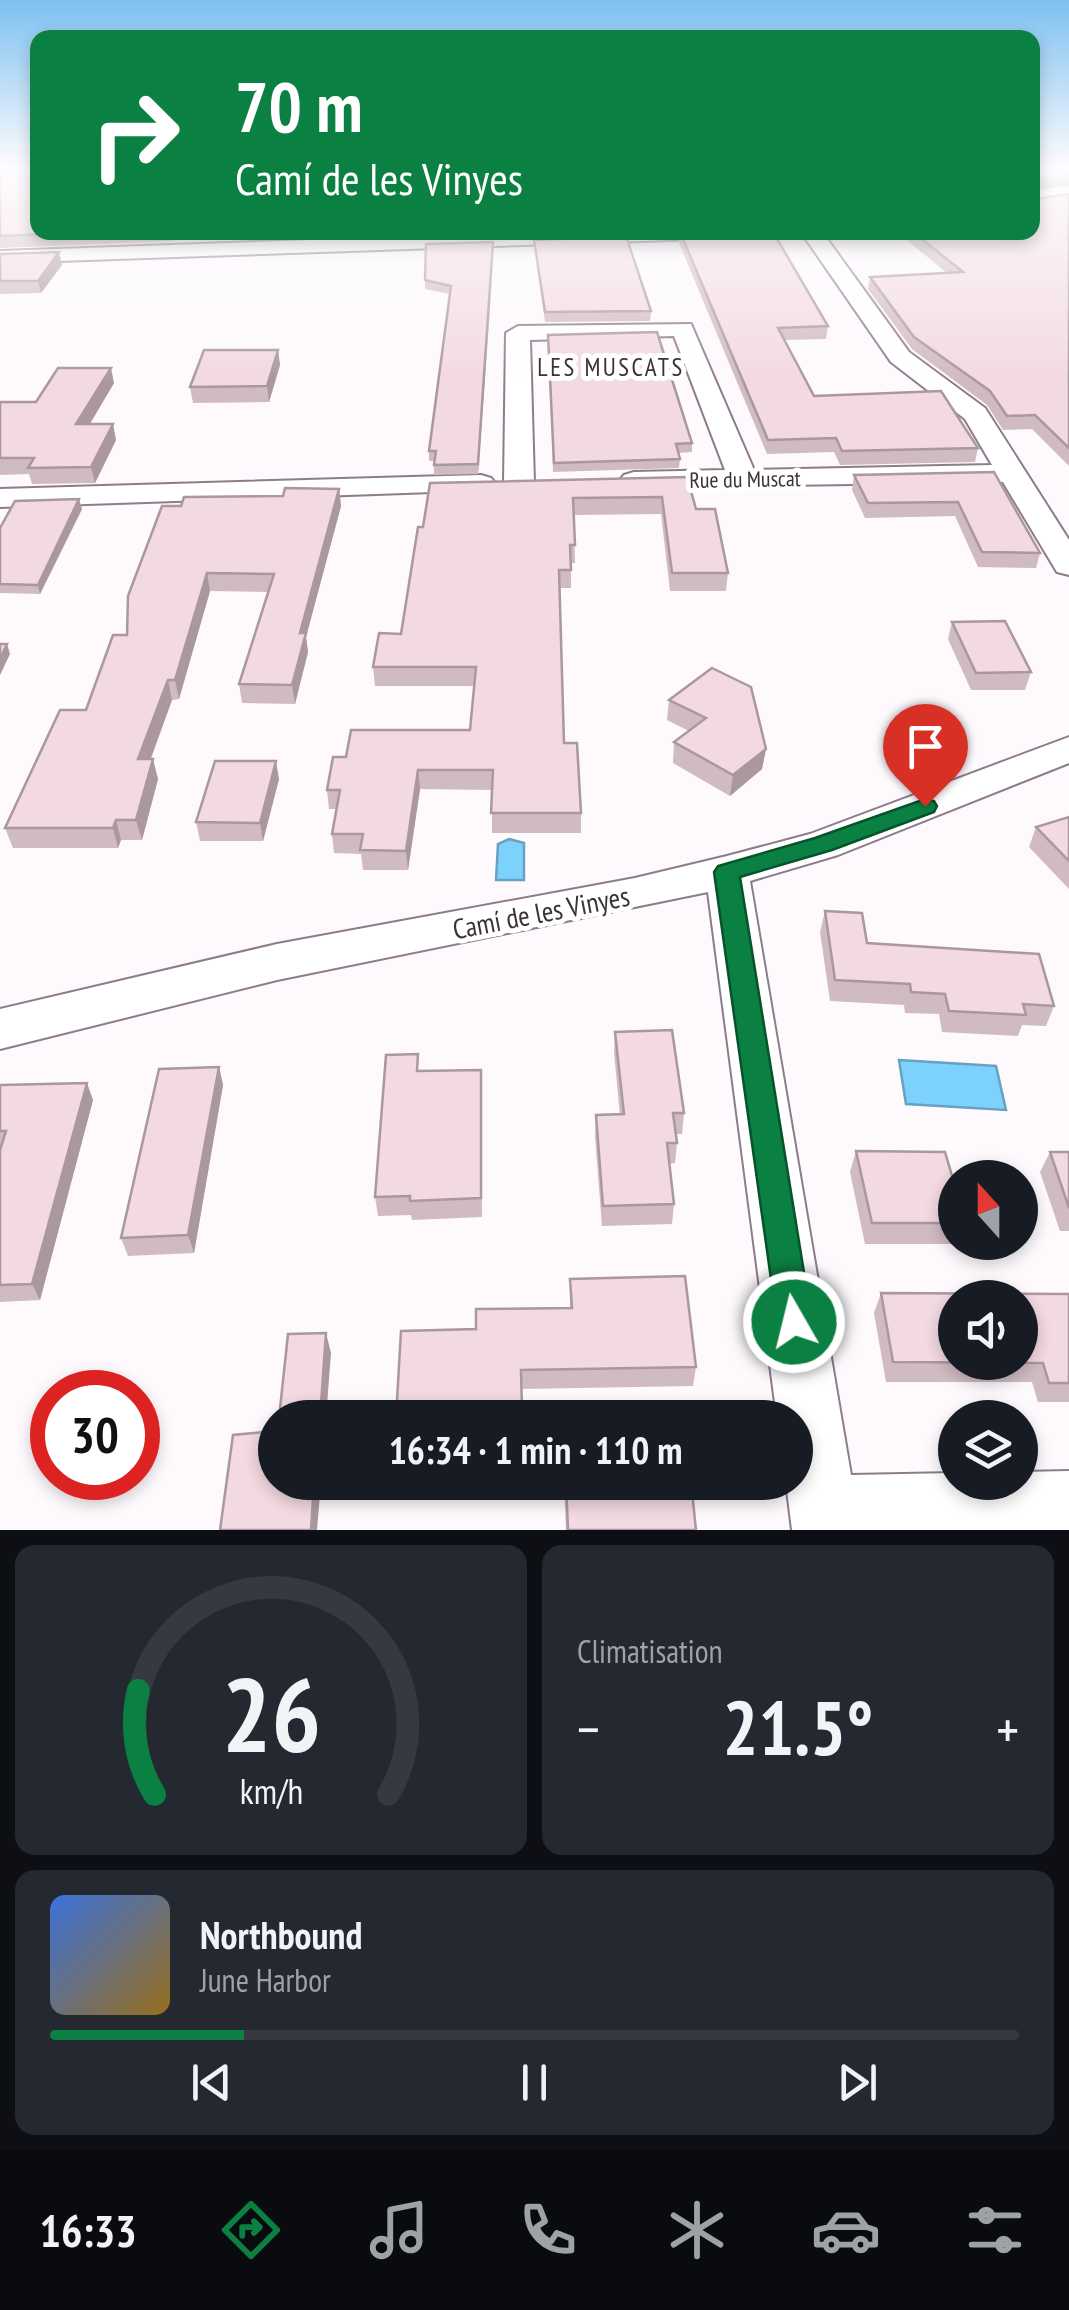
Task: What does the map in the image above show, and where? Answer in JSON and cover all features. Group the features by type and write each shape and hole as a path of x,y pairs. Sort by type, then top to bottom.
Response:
{"street":[{"path":"91,254 101,240"},
{"path":"0,257 539,240"},
{"path":"817,240 900,358 975,414 1069,565"},
{"path":"518,484 518,333 682,328 743,479"},
{"name":"Rue du Muscat","path":"612,482 1010,473"},
{"path":"0,498 556,483"},
{"name":"Camí de les Vinyes","path":"0,1029 278,962 635,894 727,872 823,844 1069,748"},
{"path":"727,872 824,1520 1069,1506"}],"water":[{"path":"509,839 524,843 524,880 496,880 498,844"},
{"path":"899,1060 996,1066 1006,1110 906,1104"}],"building":[{"path":"1069,239 1069,448 1035,415 1007,416 990,391 914,337 870,277 963,272 923,240"},
{"path":"534,240 627,240 651,311 545,312"},
{"path":"683,240 778,240 828,326 778,328 814,396 941,391 978,448 842,451 836,438 768,440"},
{"path":"493,242 478,464 434,465 436,451 429,451 451,286 425,280 426,244"},
{"path":"59,252 38,281 0,281 0,254"},
{"path":"657,332 692,443 676,444 680,459 554,463 548,335"},
{"path":"204,350 278,350 267,386 190,387"},
{"path":"58,368 111,368 76,424 113,424 91,467 28,468 34,458 0,458 0,402 36,402"},
{"path":"994,472 1040,553 982,552 958,502 868,503 854,475"},
{"path":"687,477 696,509 715,509 728,573 672,573 662,497 573,498 575,545 570,545 571,570 559,570 564,743 577,743 581,813 491,813 493,770 418,770 406,851 360,850 363,834 332,834 340,790 327,790 333,757 346,757 351,730 470,730 476,667 373,667 379,633 401,634 418,527 423,527 430,483"},
{"path":"285,488 339,489 300,633 306,633 292,685 239,684 274,574 207,573 175,680 168,680 138,759 153,759 136,820 116,820 113,828 5,828 60,710 86,710 113,635 127,635 128,596 162,506 181,506 184,497 283,496"},
{"path":"79,499 38,585 0,584 0,528 15,501"},
{"path":"1005,621 1031,672 976,673 952,622"},
{"path":"712,668 751,687 766,749 733,775 674,742 706,718 669,700"},
{"path":"215,761 276,761 260,823 196,822"},
{"path":"1069,817 1069,861 1036,827"},
{"path":"825,911 862,913 867,943 1039,954 1054,1006 1023,1004 1026,1015 949,1011 945,994 911,992 910,984 835,980"},
{"path":"672,1030 684,1113 673,1113 677,1143 667,1143 674,1204 603,1206 596,1115 624,1114 615,1032"},
{"path":"418,1054 417,1071 481,1070 481,1198 410,1201 410,1196 375,1197 386,1055"},
{"path":"219,1067 188,1235 121,1238 159,1069"},
{"path":"87,1083 32,1284 0,1285 0,1150 6,1131 0,1131 0,1085"},
{"path":"856,1151 945,1152 947,1160 938,1160 938,1223 872,1223"},
{"path":"1050,1152 1069,1152 1069,1208"},
{"path":"685,1276 696,1367 521,1370 522,1400 397,1400 401,1331 476,1329 476,1309 572,1308 570,1279"},
{"path":"881,1293 938,1293 938,1362 893,1362"},
{"path":"1038,1294 1069,1294 1069,1383 1049,1383 1043,1363 1038,1363"},
{"path":"326,1333 321,1400 281,1400 288,1334"},
{"path":"258,1433 258,1500 313,1500 311,1530 220,1530 233,1435"},
{"path":"567,1500 693,1500 696,1530 568,1530"}],"district":[{"name":"LES MUSCATS","path":"611,367"}],"route":[{"path":"794,1322 727,872 823,844 925,806"}]}
